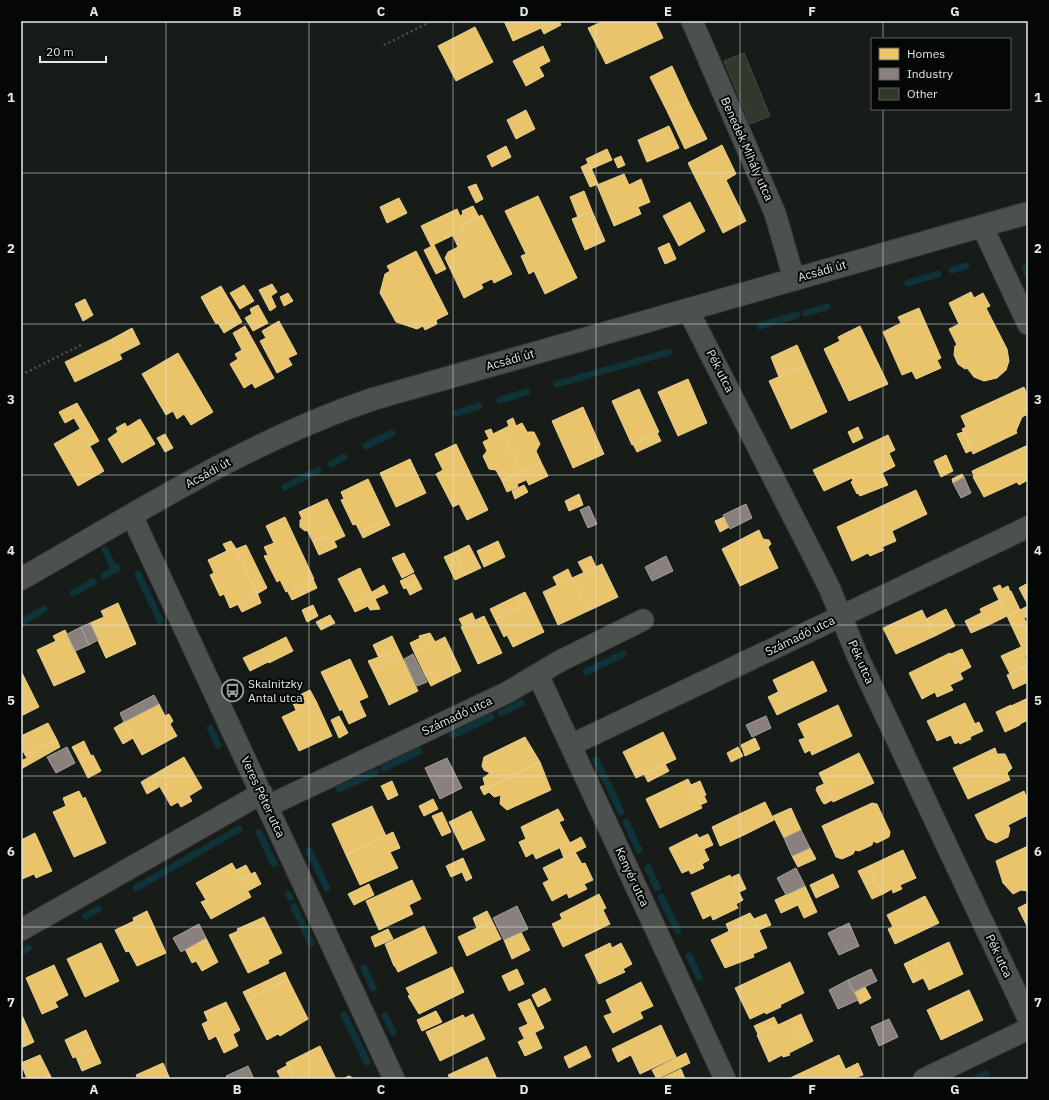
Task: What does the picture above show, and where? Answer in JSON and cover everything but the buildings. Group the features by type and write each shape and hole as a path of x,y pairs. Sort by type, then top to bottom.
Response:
{"main road":[{"name":"Acsádi út","path":"21,579 248,451 324,416 373,399 1028,213"}],"street":[{"name":"Benedek Mihály utca","path":"692,21 775,213 794,279"},
{"path":"982,226 1028,324"},
{"name":"Pék utca","path":"688,310 826,580 860,662 1028,1018"},
{"name":"Veres Péter utca","path":"132,516 394,1079"},
{"name":"Számadó utca","path":"571,745 1028,527"},
{"name":"Számadó utca","path":"265,800 501,695 560,661 643,620"},
{"name":"Kenyér utca","path":"538,675 725,1079"},
{"path":"21,930 265,800"},
{"path":"924,1079 1028,1029"}],"path":[{"path":"384,45 432,21"},
{"path":"21,375 80,345"}],"waterway":[{"path":"952,270 966,266"},
{"path":"1025,268 1028,275"},
{"path":"908,283 938,274"},
{"path":"806,313 827,307"},
{"path":"760,326 797,315"},
{"path":"557,384 669,352"},
{"path":"500,400 527,392"},
{"path":"456,413 479,406"},
{"path":"366,446 392,433"},
{"path":"331,464 344,457"},
{"path":"285,487 318,470"},
{"path":"105,550 115,570"},
{"path":"104,576 117,568"},
{"path":"138,574 160,620"},
{"path":"73,593 93,582"},
{"path":"21,623 44,609"},
{"path":"586,672 623,654"},
{"path":"501,713 521,703"},
{"path":"453,735 491,717"},
{"path":"210,728 218,745"},
{"path":"384,768 419,751"},
{"path":"596,760 621,812"},
{"path":"339,789 376,772"},
{"path":"626,822 639,850"},
{"path":"136,888 239,829"},
{"path":"259,832 274,864"},
{"path":"309,851 327,888"},
{"path":"648,868 657,888"},
{"path":"661,897 678,931"},
{"path":"294,907 311,943"},
{"path":"86,916 98,909"},
{"path":"21,952 28,948"},
{"path":"689,956 699,977"},
{"path":"364,968 373,988"},
{"path":"344,1015 367,1062"},
{"path":"385,1016 393,1032"},
{"path":"976,1079 986,1074"}],"place":[{"name":"Skalnitzky Antal utca","path":"232,691"}]}
